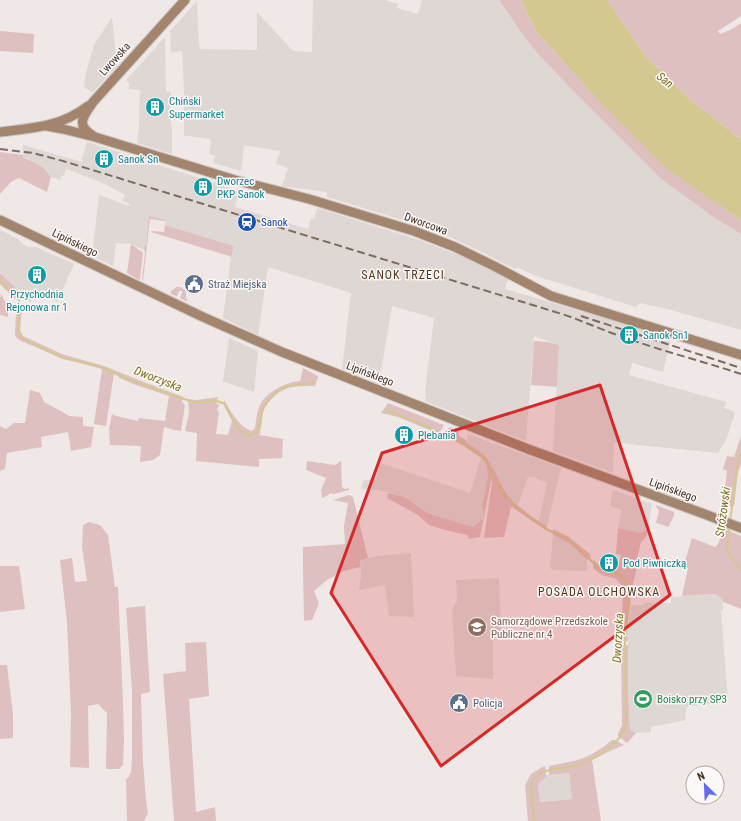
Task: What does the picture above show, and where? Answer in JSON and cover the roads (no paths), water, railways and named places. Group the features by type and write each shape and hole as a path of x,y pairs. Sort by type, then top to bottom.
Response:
{"main road":[{"name":"Lwowska","path":"95,137 84,129 82,122 93,102 185,0"},
{"path":"0,132 47,126 81,112 93,102"},
{"name":"Dworcowa","path":"47,126 95,137 235,180 309,199 414,231 488,263 551,296 741,355"},
{"name":"Lipińskiego","path":"0,220 197,314 282,352 528,449 739,528"}],"water":[{"name":"San","path":"521,0 607,0 646,57 688,98 741,140 741,220 665,167 594,96 536,31"}],"waterway":[{"name":"Dworzyska","path":"0,281 16,296 19,301 19,332 22,337 28,341 63,358 106,369 127,379 193,402 217,401 225,404 237,427 247,435 252,435 258,431 263,407 276,392 284,387 314,383"},
{"name":"Dworzyska","path":"387,410 464,444 485,459 502,493 519,510 546,529 567,539 600,569 621,575 628,585 629,595 625,637 626,723 624,730 615,743 597,756 584,763 571,767 545,771 535,778 531,788 534,821"},
{"name":"Stróżowski","path":"730,522 738,461 741,453"},
{"name":"Stróżowski","path":"729,526 727,551 741,570"}],"railway":[{"path":"0,149 33,153 63,161 562,314 638,342 741,374"},
{"path":"581,316 741,368"}],"place":[{"name":"Chiński Supermarket","path":"155,107"},
{"name":"Sanok Sn","path":"104,159"},
{"name":"Dworzec PKP Sanok","path":"203,187"},
{"name":"Sanok","path":"247,222"},
{"name":"Przychodnia Rejonowa nr 1","path":"37,275"},
{"name":"Straż Miejska","path":"194,284"},
{"name":"Sanok Sn1","path":"629,335"},
{"name":"Plebania","path":"404,435"},
{"name":"Pod Piwniczką","path":"609,563"},
{"name":"Samorządowe Przedszkole Publiczne nr 4","path":"477,627"},
{"name":"Boisko przy SP3","path":"643,699"},
{"name":"Policja","path":"459,703"}],"district":[{"name":"SANOK TRZECI","path":"403,275"},
{"name":"POSADA OLCHOWSKA","path":"599,592"}]}
